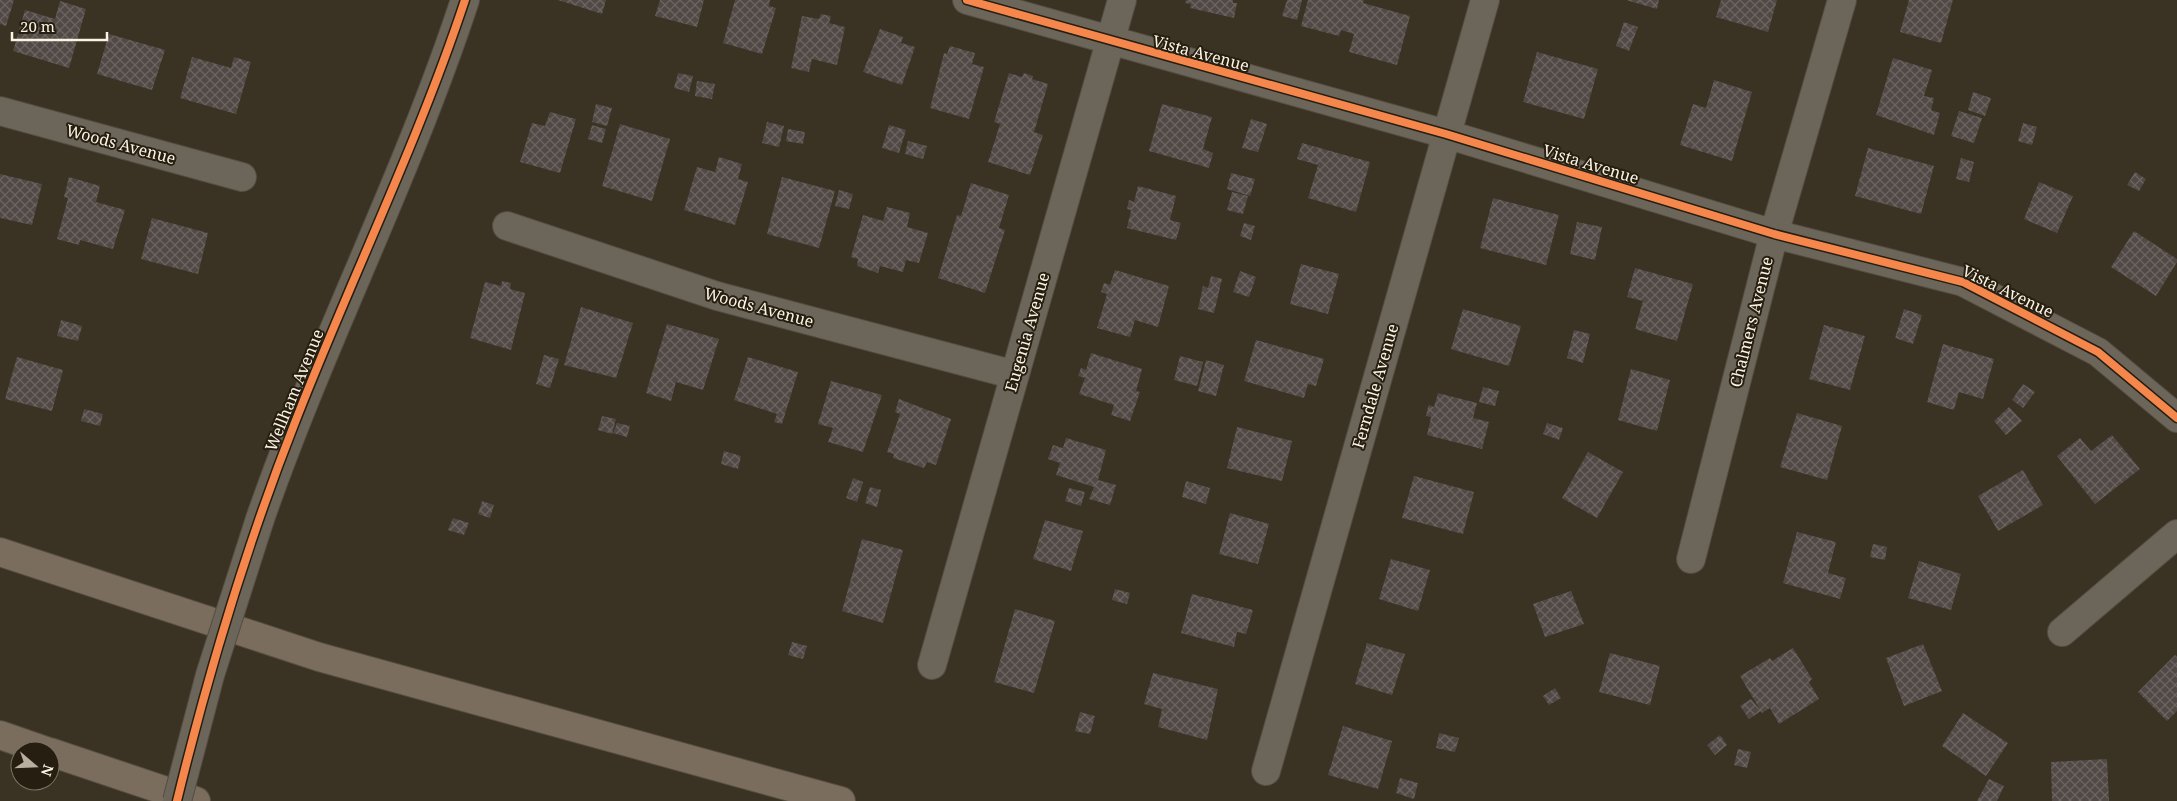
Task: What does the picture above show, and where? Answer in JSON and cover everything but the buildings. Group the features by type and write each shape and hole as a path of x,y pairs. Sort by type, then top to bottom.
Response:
{"highway":[{"path":"0,552 319,657 841,801"},
{"path":"0,735 17,741"},
{"path":"60,755 196,801"}],"street":[{"name":"Wellham Avenue","path":"177,801 210,675 260,519 294,423 436,84 466,0"},
{"name":"Vista Avenue","path":"967,0 1110,42 1446,134 1774,234 1963,282 2098,352 2177,418"},
{"name":"Eugenia Avenue","path":"932,665 1122,0"},
{"name":"Ferndale Avenue","path":"1266,771 1485,0"},
{"name":"Chalmers Avenue","path":"1691,559 1774,234 1842,0"},
{"name":"Woods Avenue","path":"0,111 242,177"},
{"name":"Woods Avenue","path":"508,226 717,296 1015,375"},
{"path":"2062,632 2177,534"}],"cycle path":[{"path":"177,801 229,611 276,471 315,372 426,108 465,0"},
{"path":"967,0 1446,134 1774,234 1963,282 2098,352 2177,418"}]}
